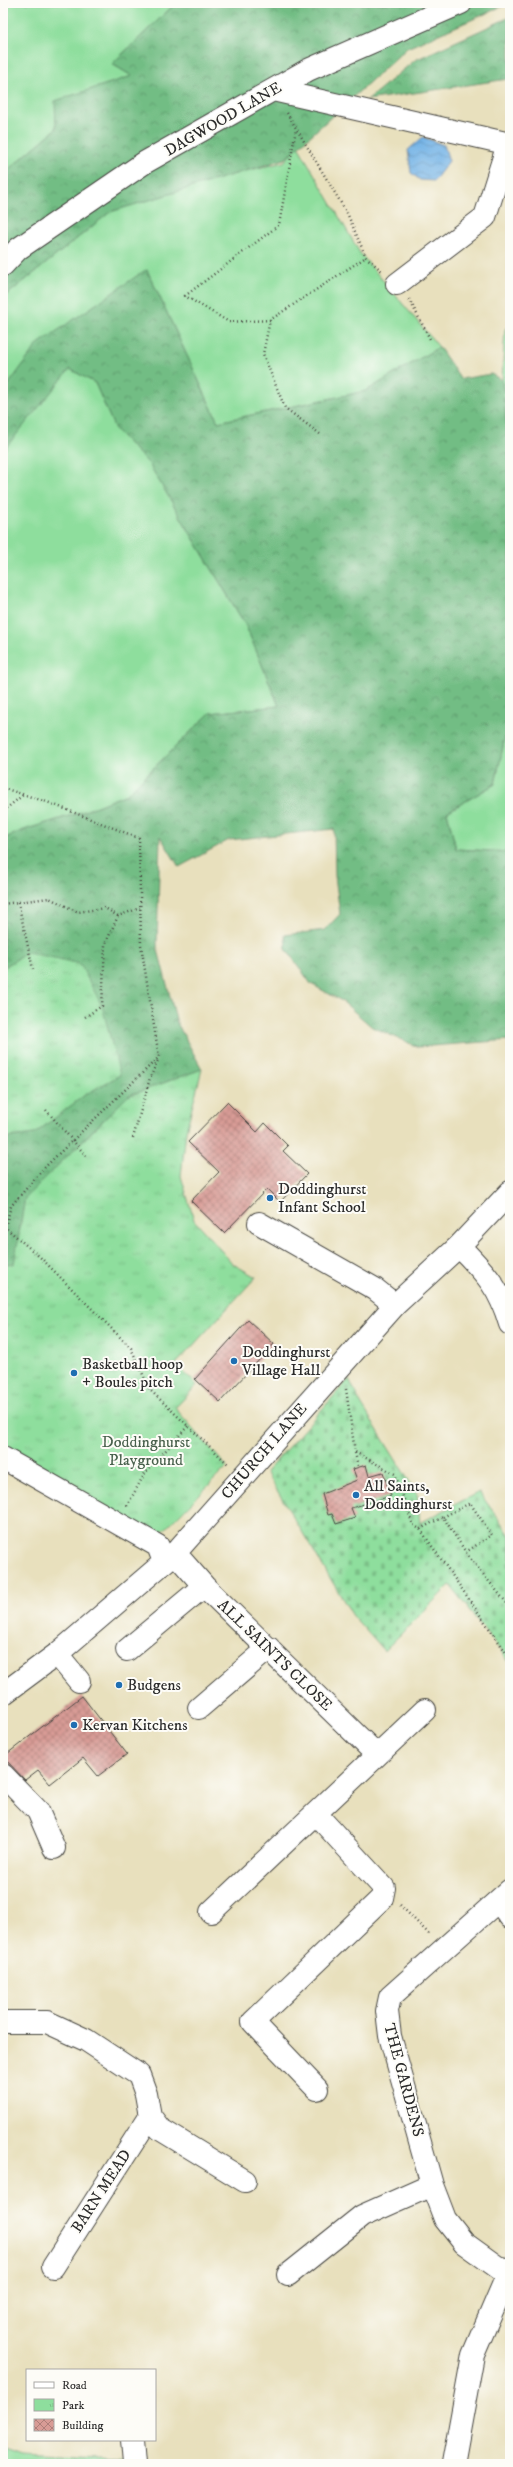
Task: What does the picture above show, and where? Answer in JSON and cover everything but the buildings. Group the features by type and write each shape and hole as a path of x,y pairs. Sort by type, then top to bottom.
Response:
{"street":[{"name":"DAGWOOD LANE","path":"3,265 18,249 144,163 308,70 461,3"},
{"path":"273,90 509,144 485,217 397,284"},
{"name":"CHURCH LANE","path":"3,1694 57,1654 169,1558 395,1305 459,1246 510,1192"},
{"path":"259,1223 375,1289 395,1305"},
{"path":"459,1246 493,1282 504,1302 510,1324"},
{"name":"ALL SAINTS CLOSE","path":"3,1458 131,1528 158,1546 169,1558 204,1586 377,1755"},
{"path":"127,1650 204,1586"},
{"path":"199,1708 268,1648"},
{"path":"57,1654 79,1681"},
{"path":"211,1912 425,1710"},
{"path":"3,1775 38,1811 54,1848"},
{"path":"316,1814 384,1888 382,1898 253,2022 317,2089"},
{"name":"THE GARDENS","path":"453,2464 473,2355 509,2271 464,2243 445,2219 432,2184 390,2036 387,2011 390,1997 443,1949 506,1903"},
{"path":"3,2022 47,2022 86,2040 139,2075 146,2094 150,2116 160,2129 178,2142 245,2181"},
{"name":"BARN MEAD","path":"53,2267 150,2116"},
{"path":"288,2275 362,2216 432,2184"},
{"path":"132,2441 134,2464"}],"path":[{"path":"273,90 347,213 366,258 406,292 430,339"},
{"path":"296,129 279,225 186,296 229,322 270,320 366,258"},
{"path":"270,320 263,354 285,408 320,434"},
{"path":"3,788 47,802 139,838 141,945 159,1057 150,1078 133,1138"},
{"path":"3,811 23,795"},
{"path":"3,904 49,898 78,912 105,908 118,916"},
{"path":"18,902 33,969"},
{"path":"86,1017 102,1006 105,946 118,916 140,908"},
{"path":"159,1057 45,1167 11,1206 4,1228 40,1258 131,1348 150,1390 241,1476"},
{"path":"46,1110 88,1158"},
{"path":"342,1363 358,1466"},
{"path":"131,1528 127,1507 145,1473 188,1426"},
{"path":"355,1452 395,1474 413,1526 420,1529 510,1658"},
{"path":"420,1529 470,1503 492,1535 466,1552"},
{"path":"443,1517 466,1552 510,1607"},
{"path":"384,1888 443,1949"}],"green space":[{"path":"3,3 176,3 112,64 132,76 56,101 56,129 3,174"},
{"path":"176,3 205,3 208,5 214,3 510,3 407,48 285,159 110,212 3,298 3,174 56,129 55,101 132,76 112,64"},
{"path":"510,17 510,80 508,79 367,100 415,60"},
{"path":"298,146 360,253 439,347 366,391 218,422 147,270 70,369 95,383 115,429 149,464 246,626 279,706 210,713 127,794 82,812 24,830 3,839 3,298 110,212 237,173 284,162"},
{"path":"147,270 218,422 366,391 439,347 461,379 491,374 502,380 510,461 510,714 495,784 447,812 456,849 510,852 510,1040 418,1047 372,1027 342,1001 311,984 286,949 285,935 325,930 340,914 335,876 334,829 229,840 179,867 160,836 157,946 177,1023 202,1069 128,1096 25,1198 14,1265 3,1263 3,1138 34,1134 86,1094 120,1075 28,952 3,968 3,839 24,830 82,812 127,794 210,713 279,706 246,626 149,464 115,429 95,383 70,369 3,451 3,392 38,344"},
{"path":"510,325 510,461 502,380 505,329"},
{"path":"510,714 510,852 456,849 447,812 495,784"},
{"path":"28,952 80,964 102,1006 120,1075 86,1094 34,1134 3,1138 3,968"},
{"name":"Doddinghurst Playground","path":"202,1069 186,1131 181,1176 194,1220 233,1264 256,1277 176,1364 197,1385 175,1408 227,1467 156,1538 3,1458 3,1263 14,1264 25,1198 128,1096"},
{"path":"349,1379 360,1402 417,1494 420,1523 479,1492 510,1535 510,1663 450,1585 384,1651 353,1616 266,1472"},
{"path":"3,2448 21,2454 134,2460 134,2464 3,2464"}],"water":[{"path":"423,137 444,145 449,161 434,181 420,180 411,173 408,150"}],"place":[{"name":"Doddinghurst Infant School","path":"270,1198"},
{"name":"Doddinghurst Village Hall","path":"234,1361"},
{"name":"Basketball hoop + Boules pitch","path":"74,1373"},
{"name":"All Saints, Doddinghurst","path":"356,1495"},
{"name":"Budgens","path":"119,1685"},
{"name":"Kervan Kitchens","path":"74,1725"}]}
